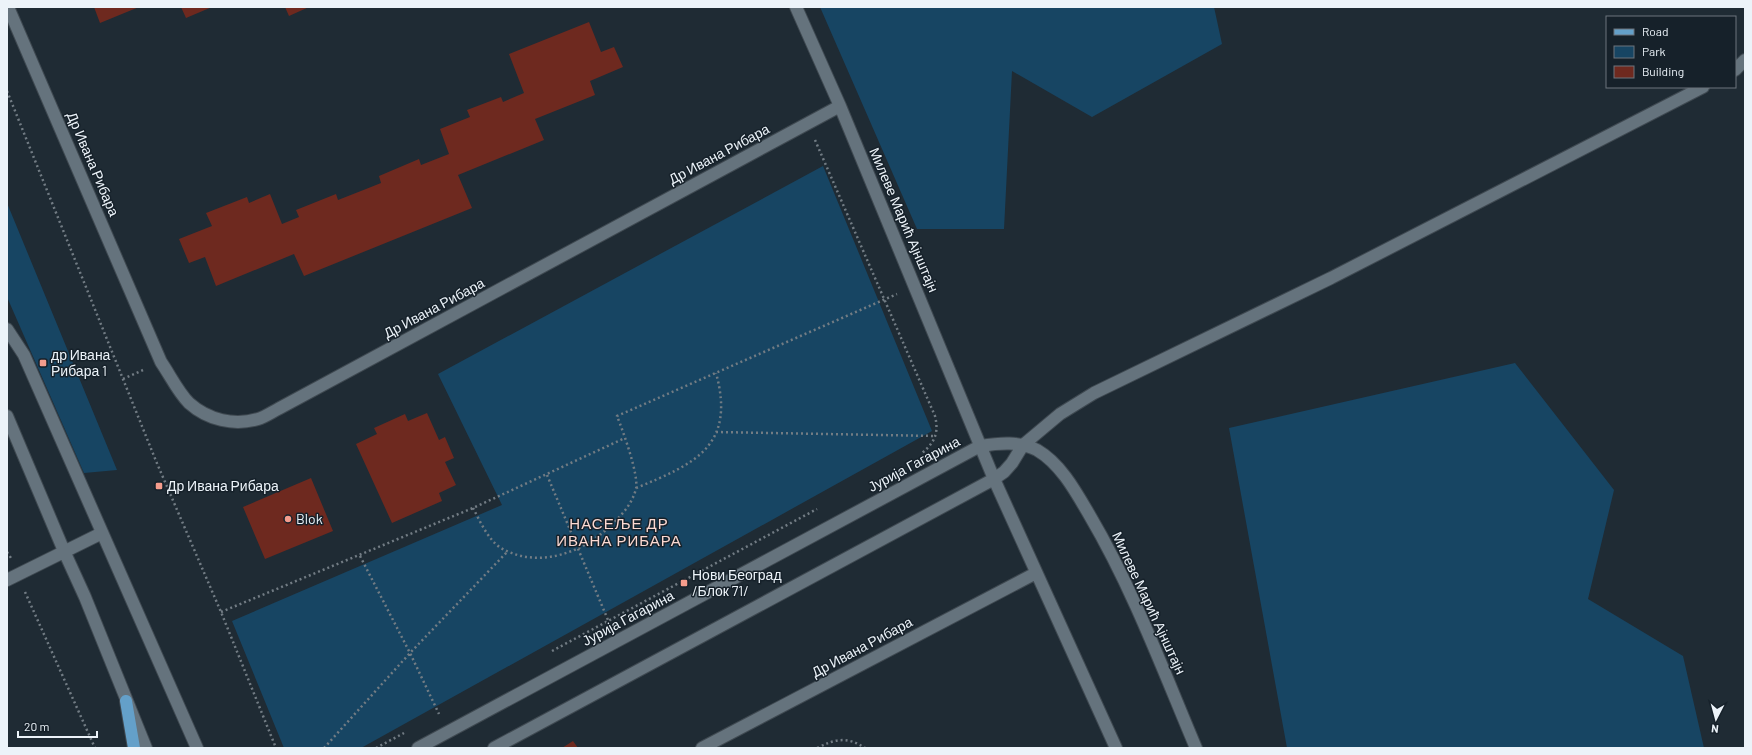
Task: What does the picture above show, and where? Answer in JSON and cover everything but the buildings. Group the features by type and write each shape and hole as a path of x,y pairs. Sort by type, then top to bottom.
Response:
{"main road":[{"path":"126,701 134,748"}],"street":[{"name":"Др Ивана Рибара","path":"8,7 161,362 188,402 201,412 222,422 240,422 259,419 840,106"},
{"name":"Милеве Марић Ајнштајн","path":"796,7 840,106 994,479 1036,573 1090,687 1116,748"},
{"path":"1736,69 1745,60"},
{"path":"494,748 994,479 1004,472 1012,463 1023,445 1060,414 1094,392 1331,278 1701,88"},
{"path":"7,329 24,355 197,748"},
{"path":"7,416 85,597 146,748"},
{"name":"Милеве Марић Ајнштајн","path":"980,446 998,443 1023,445 1042,454 1061,471 1096,526 1134,602 1196,748"},
{"name":"Јурија Гагарина","path":"418,748 980,446"},
{"path":"12,577 102,533"},
{"name":"Др Ивана Рибара","path":"702,748 1036,573"}],"path":[{"path":"7,91 156,461 276,748"},
{"path":"808,123 935,416 938,426 936,436 930,446 915,457"},
{"path":"473,508 488,534 500,547 520,556 558,556 578,550 605,532 627,510 636,488 635,475 625,438 617,416 915,286"},
{"path":"123,379 144,370"},
{"path":"636,488 675,472 700,455 711,442 720,422 722,404 721,390 716,373"},
{"path":"716,432 936,436"},
{"path":"220,612 360,556 473,508 546,476 625,438"},
{"path":"546,476 608,620"},
{"path":"548,654 608,620 817,509"},
{"path":"324,748 410,653 508,551"},
{"path":"7,552 12,577 95,748"},
{"path":"360,556 410,653 439,714"},
{"path":"432,718 446,710"},
{"path":"376,748 404,733"},
{"path":"817,748 833,740 858,743 865,748"}],"green space":[{"path":"820,7 1214,7 1222,44 1092,117 1012,71 1004,229 917,229"},
{"path":"823,166 932,431 361,748 284,748 232,621 502,505 438,374"},
{"path":"7,203 117,470 84,473 7,297"},
{"path":"1515,363 1614,490 1588,599 1683,656 1704,748 1287,748 1229,428"}],"place":[{"name":"др Ивана Рибара 1","path":"43,363"},
{"name":"Др Ивана Рибара","path":"159,486"},
{"name":"Blok","path":"288,519"},
{"name":"Нови Београд /Блок 71/","path":"684,583"}],"district":[{"name":"НАСЕЉЕ ДР ИВАНА РИБАРА","path":"619,532"}]}
